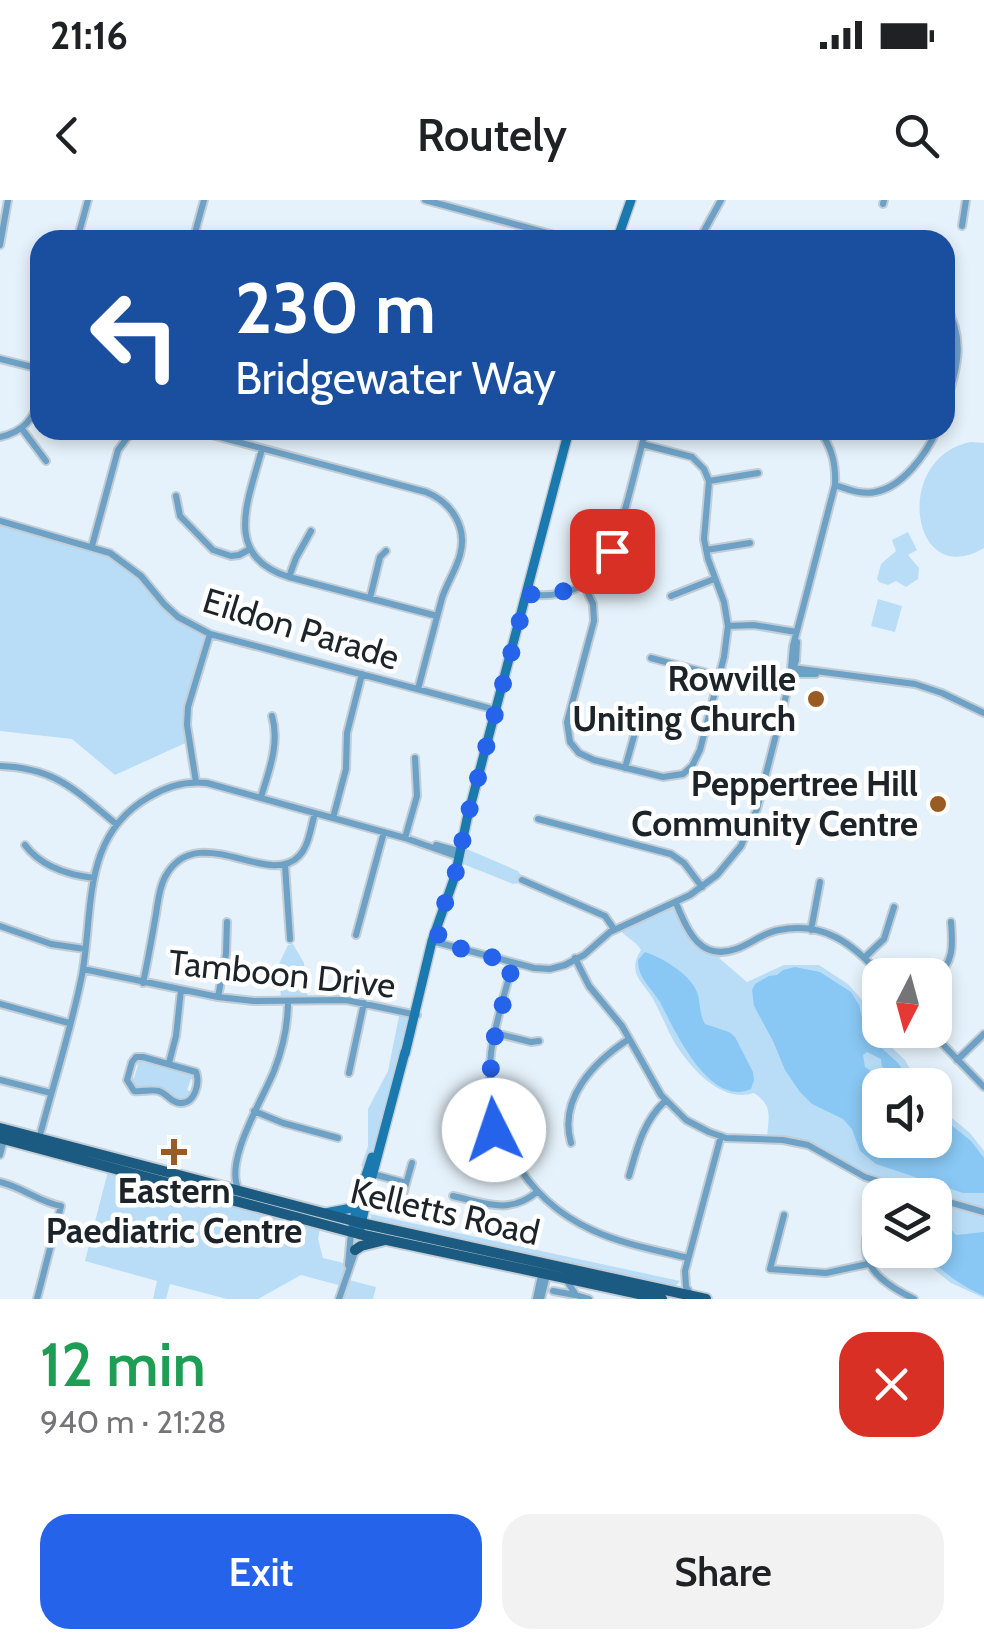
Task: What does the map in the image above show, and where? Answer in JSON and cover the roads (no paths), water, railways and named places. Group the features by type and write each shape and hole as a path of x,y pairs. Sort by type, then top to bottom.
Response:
{"main road":[{"path":"622,230 631,200"},
{"path":"356,1227 567,440"},
{"name":"Kelletts Road","path":"2,1133 356,1227 376,1227 545,1269 566,1278 662,1299"},
{"name":"Kelletts Road","path":"38,1143 325,1214 386,1240 706,1299"},
{"path":"325,1214 352,1208 362,1200"},
{"path":"362,1200 376,1227"},
{"path":"356,1250 386,1240"}],"street":[{"path":"0,245 8,200"},
{"path":"80,230 88,200"},
{"path":"196,230 204,200"},
{"path":"425,200 537,230"},
{"path":"705,230 722,200"},
{"path":"962,226 966,200"},
{"path":"955,326 955,372"},
{"path":"0,358 30,366"},
{"path":"0,438 22,428 30,418"},
{"path":"22,428 30,439"},
{"path":"31,440 46,461"},
{"path":"92,546 118,450 126,440"},
{"path":"231,440 426,492 449,507 460,525 462,546 437,616 418,689"},
{"path":"527,594 559,594 584,583 602,567 612,551 643,440"},
{"path":"434,942 550,969 575,959 613,928 676,903 702,888 730,862 750,830 796,661 796,634 834,485 834,463 827,440"},
{"path":"834,485 868,493 886,488 916,464 933,440"},
{"path":"584,583 592,598 594,614 567,722 574,748 586,757 670,778 686,772 700,750 728,640 724,602 706,550 704,520 709,481 704,469 692,458 642,444"},
{"path":"262,448 244,519 250,550 269,570 437,616"},
{"path":"709,481 758,474"},
{"path":"176,496 178,514 210,548 226,556 250,550"},
{"name":"Eildon Parade","path":"0,521 110,553 131,567 178,617 210,634 496,710"},
{"path":"289,577 310,531"},
{"path":"706,550 750,542"},
{"path":"370,598 380,557 386,551"},
{"path":"671,596 714,579"},
{"path":"728,626 754,625 796,634"},
{"path":"196,782 188,706 210,634"},
{"path":"651,658 719,676"},
{"path":"792,671 916,684 984,713"},
{"path":"333,818 346,769 347,734 362,674"},
{"path":"261,797 274,745 272,716"},
{"path":"625,768 638,722"},
{"path":"405,838 417,796 415,758"},
{"path":"0,766 34,769 60,779 116,824"},
{"path":"38,1143 82,969 94,878 102,848 116,824 137,804 170,786 196,782 218,785 458,854"},
{"path":"143,983 162,882 177,861 204,852 285,865 302,854 315,813"},
{"path":"538,819 671,854 684,862 702,888"},
{"path":"356,935 384,832"},
{"path":"25,845 66,874 94,878"},
{"path":"285,865 290,940"},
{"path":"522,880 606,916 613,928"},
{"path":"811,930 820,882"},
{"path":"676,903 690,936 713,951 734,950 776,931 811,930 838,937 865,958 884,938 894,906"},
{"path":"218,997 227,922"},
{"path":"951,922 951,958"},
{"path":"0,926 51,944 85,949"},
{"path":"575,959 586,981 612,1011 666,1101 686,1120 721,1136 798,1142 869,1178"},
{"path":"513,963 492,1048 490,1082 498,1128 521,1171 537,1192 589,1229 688,1258"},
{"name":"Tamboon Drive","path":"82,969 218,997 254,1001 328,999 415,1015"},
{"path":"169,1064 181,990"},
{"path":"208,1182 229,1180 236,1168 248,1124 278,1060 287,1027 288,1000"},
{"path":"348,1073 364,1003"},
{"path":"0,1004 70,1023"},
{"path":"495,1034 539,1041"},
{"path":"957,1060 984,1034"},
{"path":"570,1143 572,1102 582,1082 604,1056 629,1038"},
{"path":"945,1048 984,1087"},
{"path":"136,1057 169,1064 193,1070 198,1076 188,1101 178,1103 162,1092 140,1092 130,1087 128,1076 136,1057"},
{"path":"0,1080 51,1093"},
{"path":"629,1176 642,1133 666,1101"},
{"path":"254,1111 283,1124 338,1138"},
{"path":"457,1125 478,1130 498,1128"},
{"path":"0,1154 2,1133"},
{"path":"694,1296 686,1287 685,1271 721,1136"},
{"path":"400,1205 412,1163"},
{"path":"236,1168 240,1191"},
{"path":"370,1173 406,1183"},
{"path":"0,1182 61,1206 38,1299"},
{"path":"453,1196 507,1206 526,1201 537,1192"},
{"path":"952,1203 984,1212"},
{"path":"784,1215 770,1269 816,1274 862,1266"},
{"path":"348,1268 356,1250 356,1227"},
{"path":"339,1299 356,1227"},
{"path":"871,1268 881,1280 914,1299"},
{"path":"539,1299 545,1269"},
{"path":"672,1290 685,1271"},
{"name":"Kelletts Road","path":"566,1278 576,1295"},
{"path":"554,1291 589,1299"}],"place":[{"name":"Rowville Uniting Church","path":"816,699"},
{"name":"Peppertree Hill Community Centre","path":"938,804"},
{"name":"Eastern Paediatric Centre","path":"174,1152"}]}
